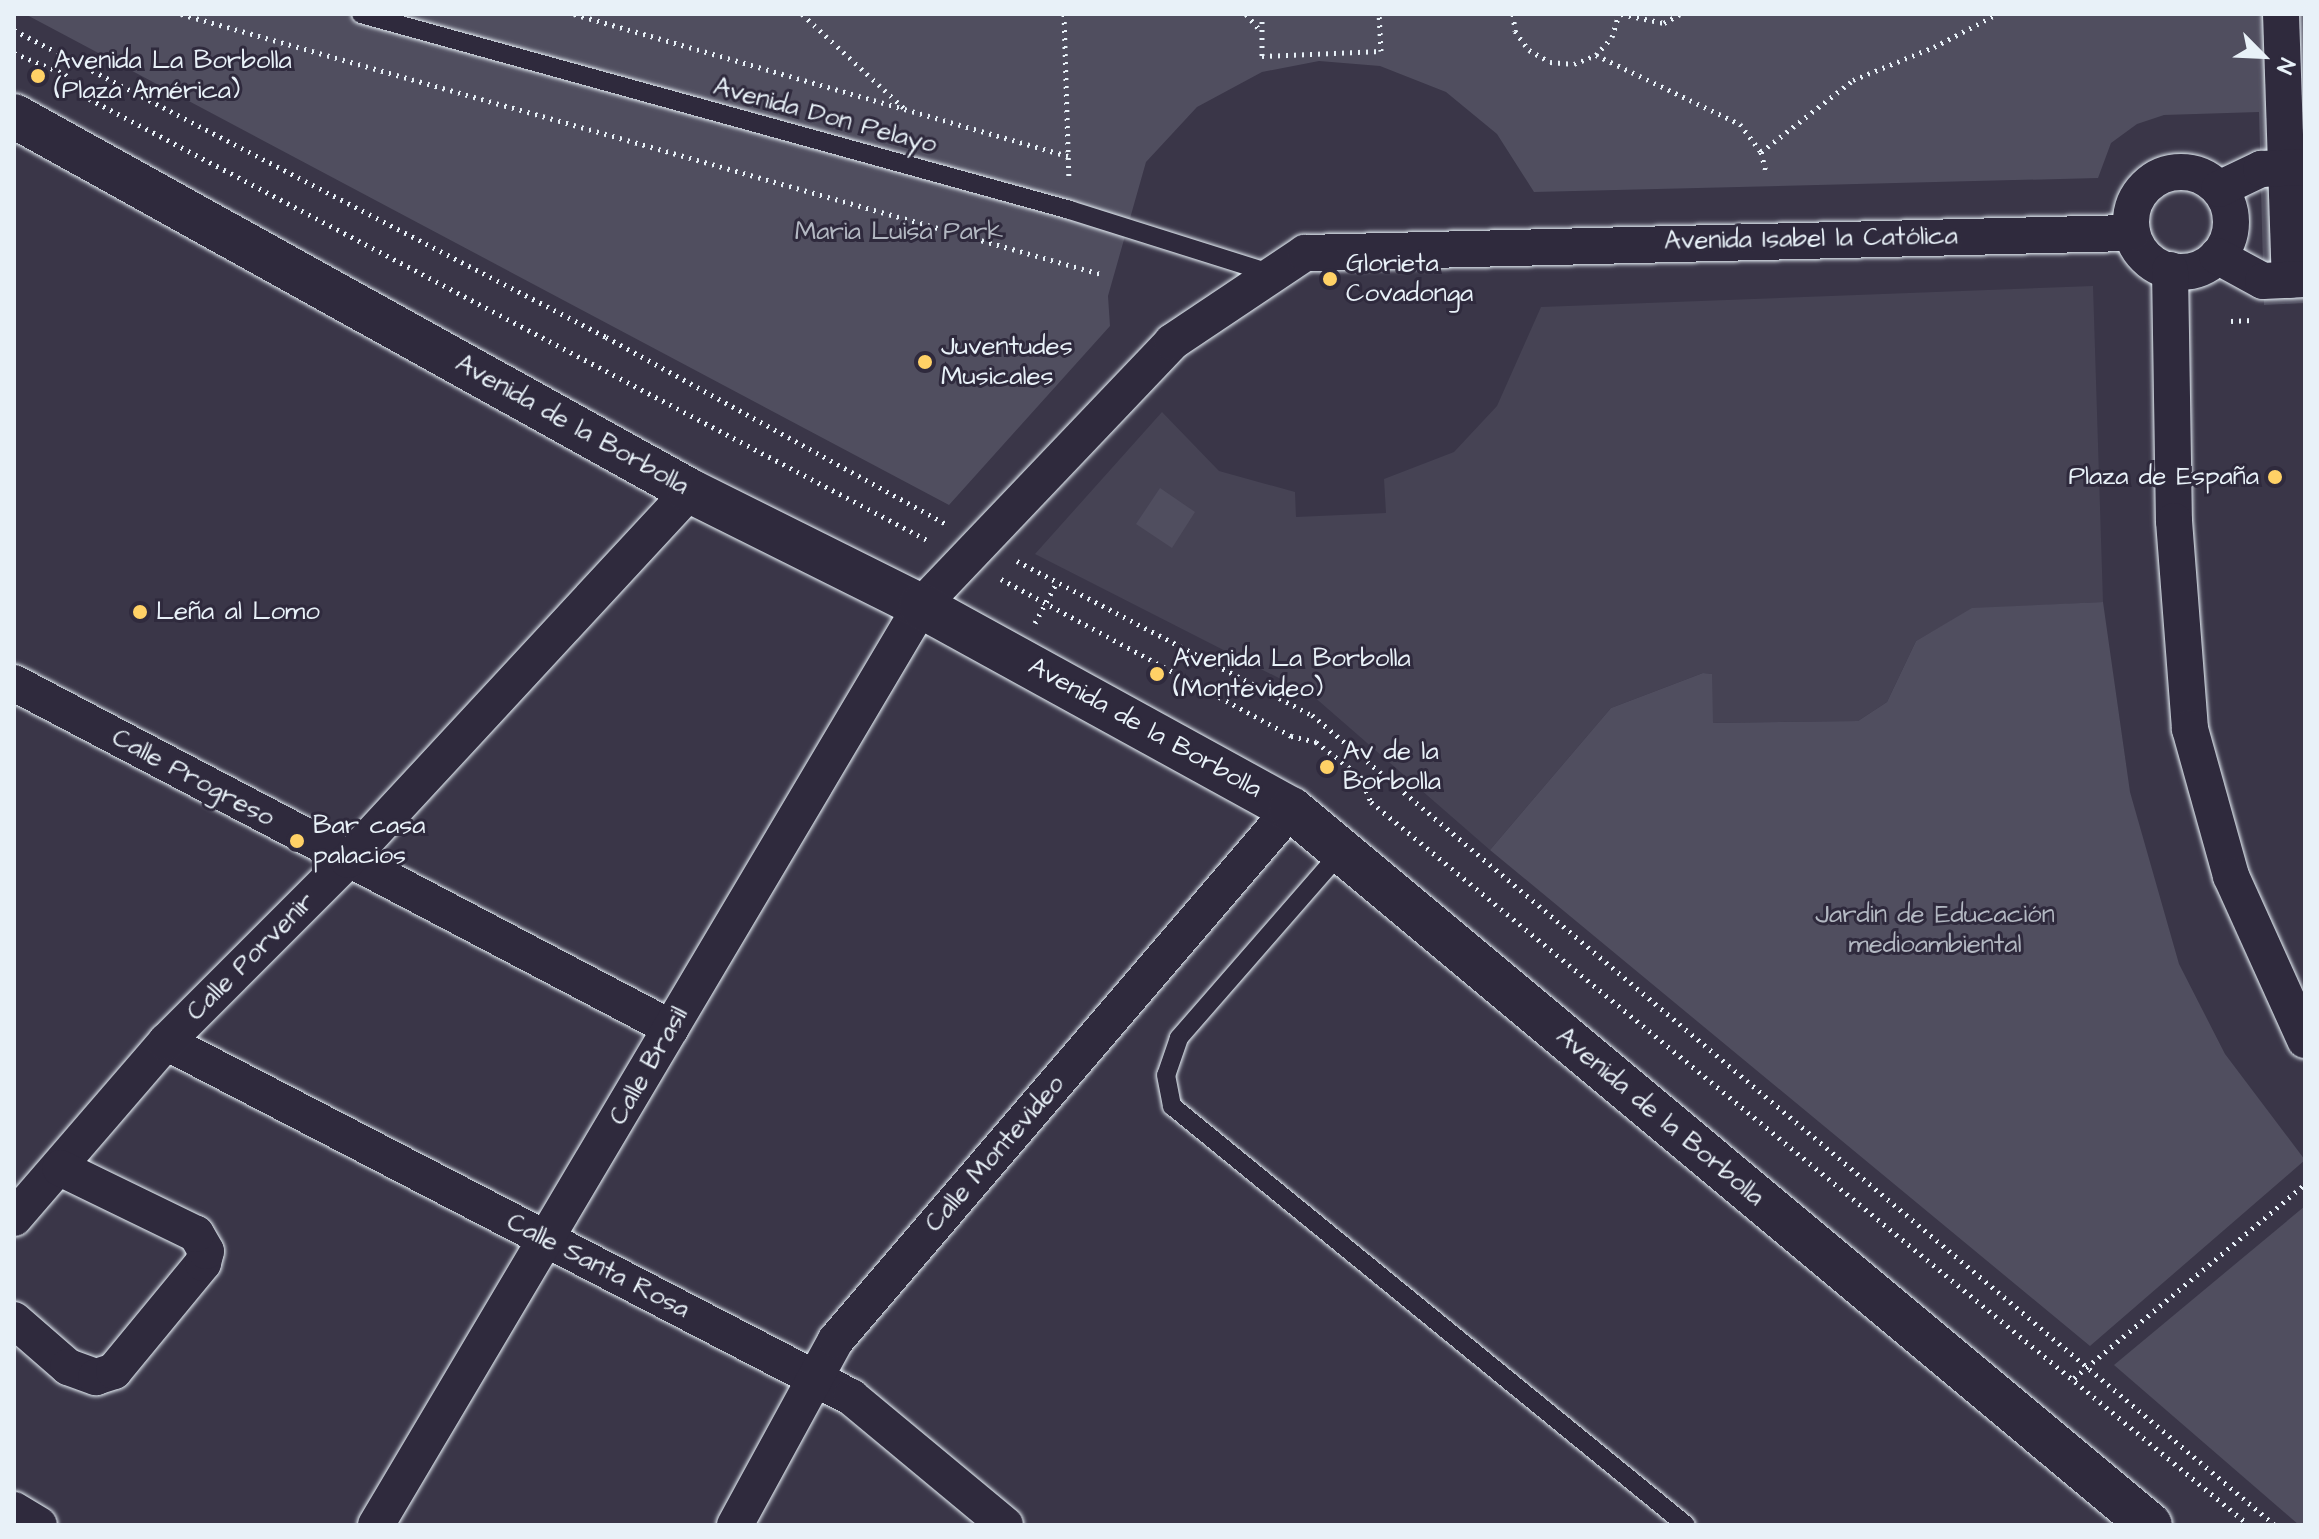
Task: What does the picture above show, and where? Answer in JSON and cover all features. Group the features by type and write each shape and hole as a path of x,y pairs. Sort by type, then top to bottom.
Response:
{"main road":[{"name":"Avenida de la Borbolla","path":"14,116 690,491 921,606 1291,809 2150,1525"}],"street":[{"path":"2217,256 2263,281 2297,280 2296,168 2281,14"},
{"path":"2219,189 2261,169 2296,168"},
{"path":"2191,173 2219,189 2231,223 2217,256 2203,267 2170,270 2146,257 2132,233 2136,200 2159,177 2191,173"},
{"name":"Avenida Isabel la Católica","path":"1273,274 1305,253 1490,245 2132,233"},
{"path":"2170,270 2175,537 2190,729 2231,876 2305,1040"},
{"name":"Calle Brasil","path":"376,1525 921,606 1172,342 1273,274"},
{"name":"Calle Porvenir","path":"17,1208 60,1168 166,1042 348,860 690,491"},
{"name":"Calle Progreso","path":"14,683 671,1028"},
{"name":"Calle Montevideo","path":"735,1525 836,1340 1291,809"},
{"name":"Calle Santa Rosa","path":"166,1042 851,1397 1005,1525"},
{"path":"14,1320 68,1367 96,1377 114,1371 203,1263 205,1244 196,1234 60,1168"},
{"path":"14,1510 39,1525"}],"lane":[{"name":"Avenida Don Pelayo","path":"361,14 1070,210 1273,274"},
{"path":"1341,852 1179,1038 1166,1075 1172,1106 1686,1525"}],"path":[{"path":"181,14 1104,275"},
{"path":"574,14 1068,156"},
{"path":"802,14 905,109"},
{"path":"1064,14 1070,210"},
{"path":"1246,14 1261,31"},
{"path":"1262,14 1262,56 1381,51 1379,14"},
{"path":"1513,14 1515,31 1529,50 1550,62 1574,64 1596,55 1612,37 1620,14 1664,23 1680,14"},
{"path":"1761,152 1853,80 1997,14"},
{"path":"14,53 65,74 82,95 897,524"},
{"path":"1596,55 1740,124 1761,152 1766,172"},
{"path":"997,577 1291,736 1316,742 1360,776 1371,802 2249,1525"},
{"path":"2074,1378 2305,1184"}],"shaded area":[{"path":"2093,286 2103,602 1972,609 1916,641 1887,702 1858,721 1712,723 1712,674 1703,673 1611,708 1490,850 1312,695 1035,554 1162,412 1219,471 1295,492 1296,517 1386,513 1384,479 1454,452 1497,406 1541,307"}],"green space":[{"name":"Maria Luisa Park","path":"25,14 2305,14 2305,303 2264,305 2259,112 2164,115 2137,124 2111,143 2098,178 1534,192 1497,134 1446,92 1380,66 1319,61 1262,72 1197,107 1146,162 1108,296 1110,326 949,505"},
{"path":"1160,488 1195,512 1172,548 1136,524"},
{"name":"Jardin de Educación medioambiental","path":"2103,602 2130,792 2179,964 2225,1054 2305,1160 2090,1346 1490,850 1611,708 1703,673 1712,674 1713,723 1858,721 1887,702 1916,641 1972,608"},
{"path":"2305,1206 2305,1525 2299,1525 2114,1365"}],"place":[{"name":"Avenida La Borbolla (Plaza América)","path":"38,76"},
{"name":"Glorieta Covadonga","path":"1330,279"},
{"name":"Juventudes Musicales","path":"925,362"},
{"name":"Plaza de España","path":"2275,477"},
{"name":"Leña al Lomo","path":"140,612"},
{"name":"Avenida La Borbolla (Montevideo)","path":"1157,674"},
{"name":"Av de la Borbolla","path":"1327,767"},
{"name":"Bar casa palacios","path":"297,841"}]}
